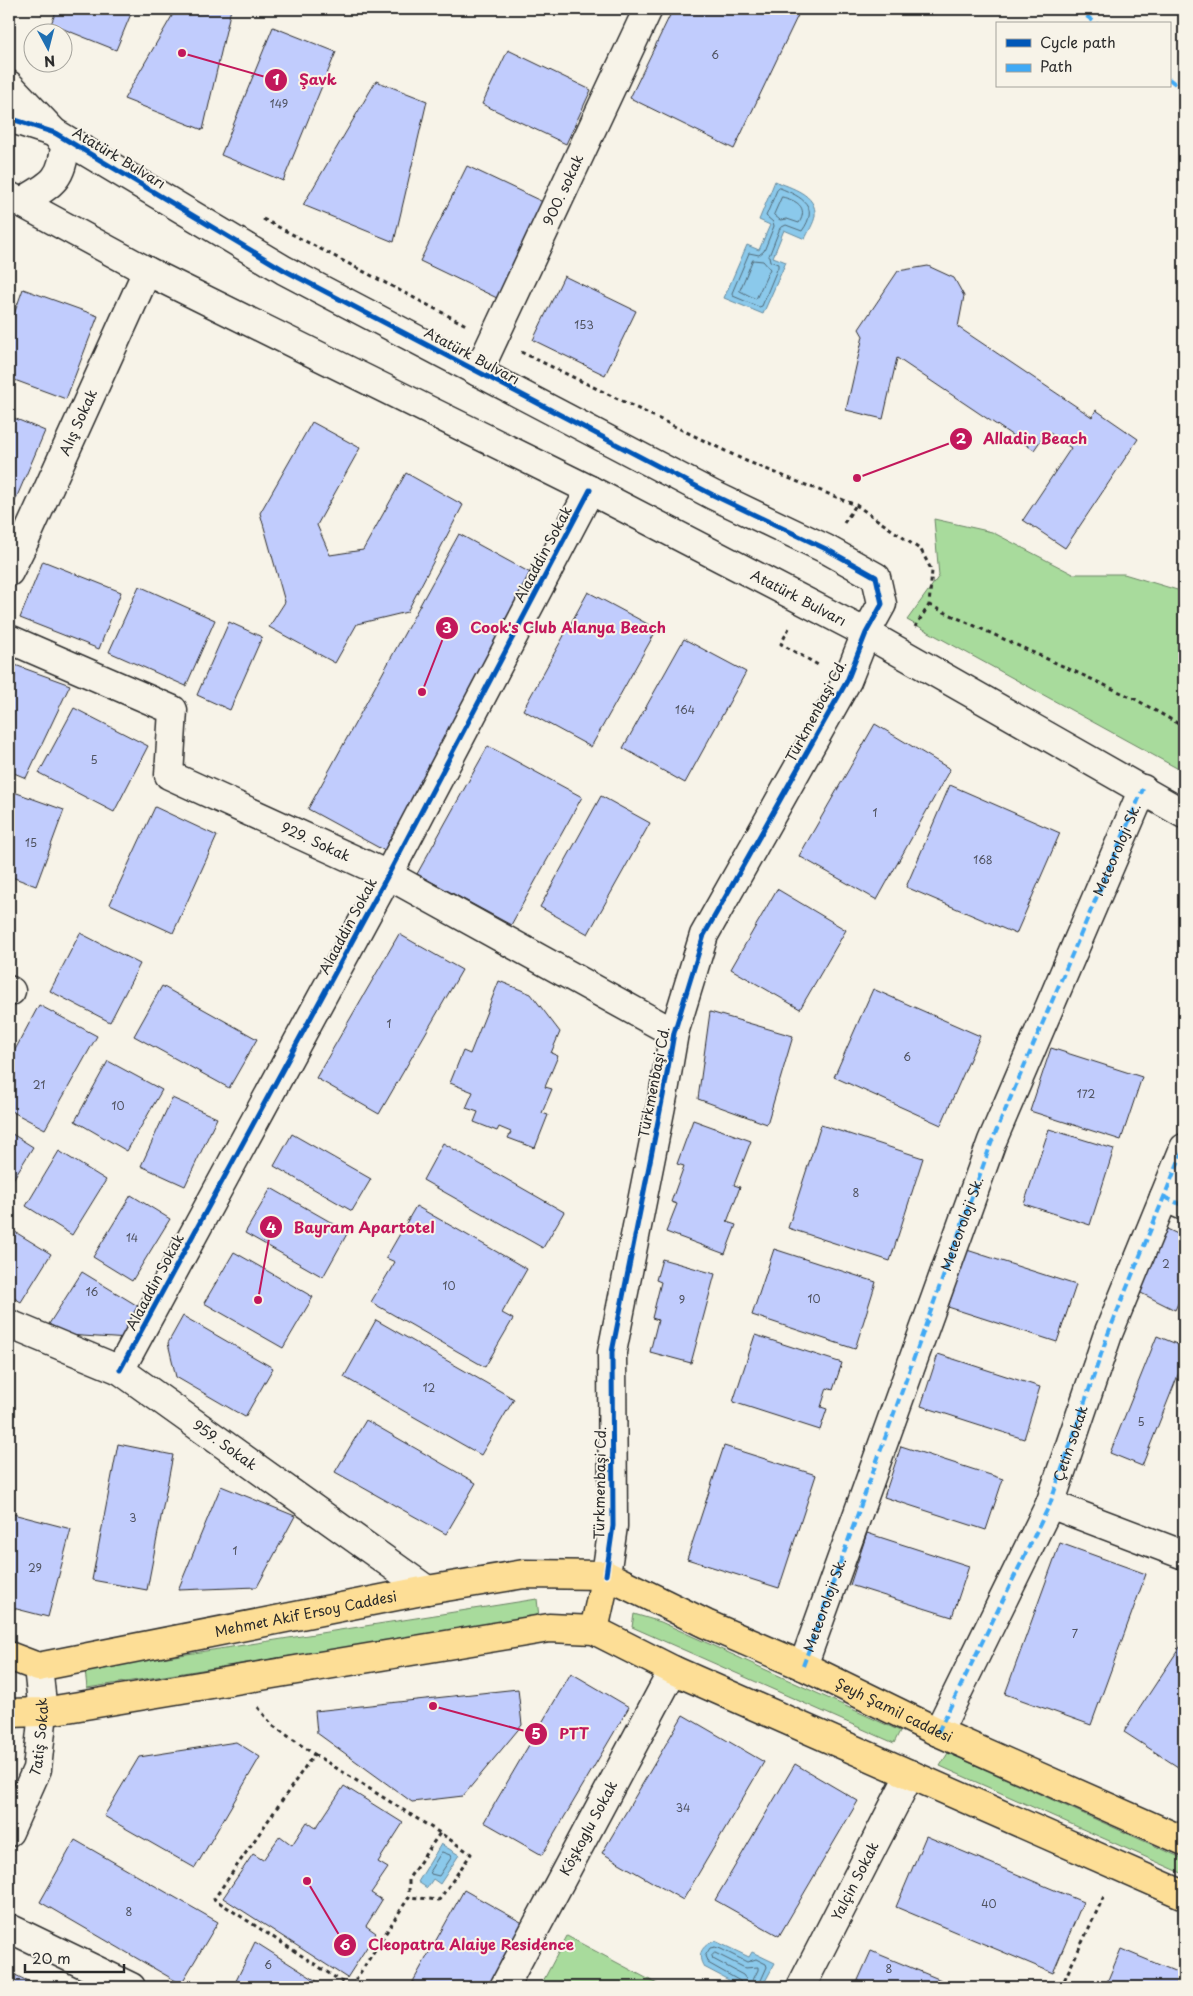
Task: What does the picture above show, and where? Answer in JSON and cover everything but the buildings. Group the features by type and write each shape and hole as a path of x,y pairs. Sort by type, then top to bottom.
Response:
{"main road":[{"name":"Mehmet Akif Ersoy Caddesi","path":"38,1666 427,1590 524,1574 606,1575"},
{"name":"Şeyh Şamil caddesi","path":"606,1575 706,1624 802,1666 938,1732 1184,1841"},
{"name":"Türkmenbaşi Cd.","path":"594,1630 606,1575"},
{"path":"9,1713 43,1712 549,1628 594,1630 674,1670 1184,1895"},
{"path":"9,1656 38,1666"}],"street":[{"name":"900. sokak","path":"478,372 648,9"},
{"path":"9,85 65,144 64,159 59,174 49,186 15,199"},
{"name":"Atatürk Bulvarı","path":"9,118 55,133 284,270 713,495 826,549 876,577 882,604 866,633"},
{"name":"Atatürk Bulvarı","path":"15,199 147,271 590,490 866,633 1184,814"},
{"name":"Alış Sokak","path":"9,572 17,536 147,271"},
{"name":"Alaaddin Sokak","path":"120,1370 388,875 590,490"},
{"name":"Türkmenbaşi Cd.","path":"606,1575 613,1526 612,1352 674,1032 704,935 847,681 866,633"},
{"name":"929. Sokak","path":"9,639 173,710 169,775 388,875 674,1032"},
{"name":"Meteoroloji Sk.","path":"802,1666 992,1141 1143,789"},
{"name":"Çetin sokak","path":"938,1732 1050,1504 1108,1334 1174,1202 1184,1148"},
{"name":"959. Sokak","path":"9,1324 120,1370 427,1590"},
{"path":"1050,1504 1184,1555"},
{"name":"Tatiş Sokak","path":"9,1832 38,1769 43,1712 38,1666"},
{"name":"Köşkoglu Sokak","path":"504,1987 674,1670"},
{"name":"Yalçin Sokak","path":"800,1987 910,1774"},
{"path":"9,1928 131,1987"}],"path":[{"path":"929,605 1135,699 1184,727"},
{"path":"253,1702 272,1725 471,1854 439,1900 410,1898"},
{"path":"314,1754 214,1900 350,1987 410,1898 409,1878 440,1833"},
{"path":"1061,1987 1118,1866"},
{"path":"280,1943 283,1937"}],"green space":[{"path":"934,519 992,532 1073,574 1124,574 1184,592 1184,772 907,620 939,576"},
{"path":"537,1599 539,1617 87,1688 85,1670"},
{"path":"634,1614 661,1622 900,1731 894,1743 632,1627"},
{"path":"948,1753 1184,1859 1184,1874 940,1766"},
{"path":"567,1936 663,1987 540,1987"}],"water":[{"path":"775,181 795,189 807,197 815,208 815,216 805,239 784,230 773,257 786,262 763,314 724,298 747,245 759,250 770,225 759,220"},
{"path":"441,1844 459,1855 440,1884 433,1879 427,1888 418,1882"},
{"path":"715,1941 749,1957 752,1952 775,1963 762,1987 742,1987 704,1967 701,1958 702,1951 707,1945"}],"marked path":[{"path":"1077,9 1094,22"},
{"path":"1170,80 1184,91"},
{"path":"803,1666 992,1141 1143,789"},
{"path":"938,1732 1050,1504 1108,1334 1184,1148"},
{"path":"1164,1197 1184,1206"}],"cycle path":[{"path":"9,118 55,133 284,270 713,495 826,549 876,577 882,604 866,633 847,681 704,935 674,1033 612,1352 613,1526 606,1575"},
{"path":"120,1370 388,875 590,490"}],"place":[{"name":"Şavk","path":"182,53"},
{"name":"Alladin Beach","path":"857,478"},
{"name":"Cook's Club Alanya Beach","path":"422,692"},
{"name":"Bayram Apartotel","path":"258,1300"},
{"name":"PTT","path":"433,1706"},
{"name":"Cleopatra Alaiye Residence","path":"307,1881"}]}
